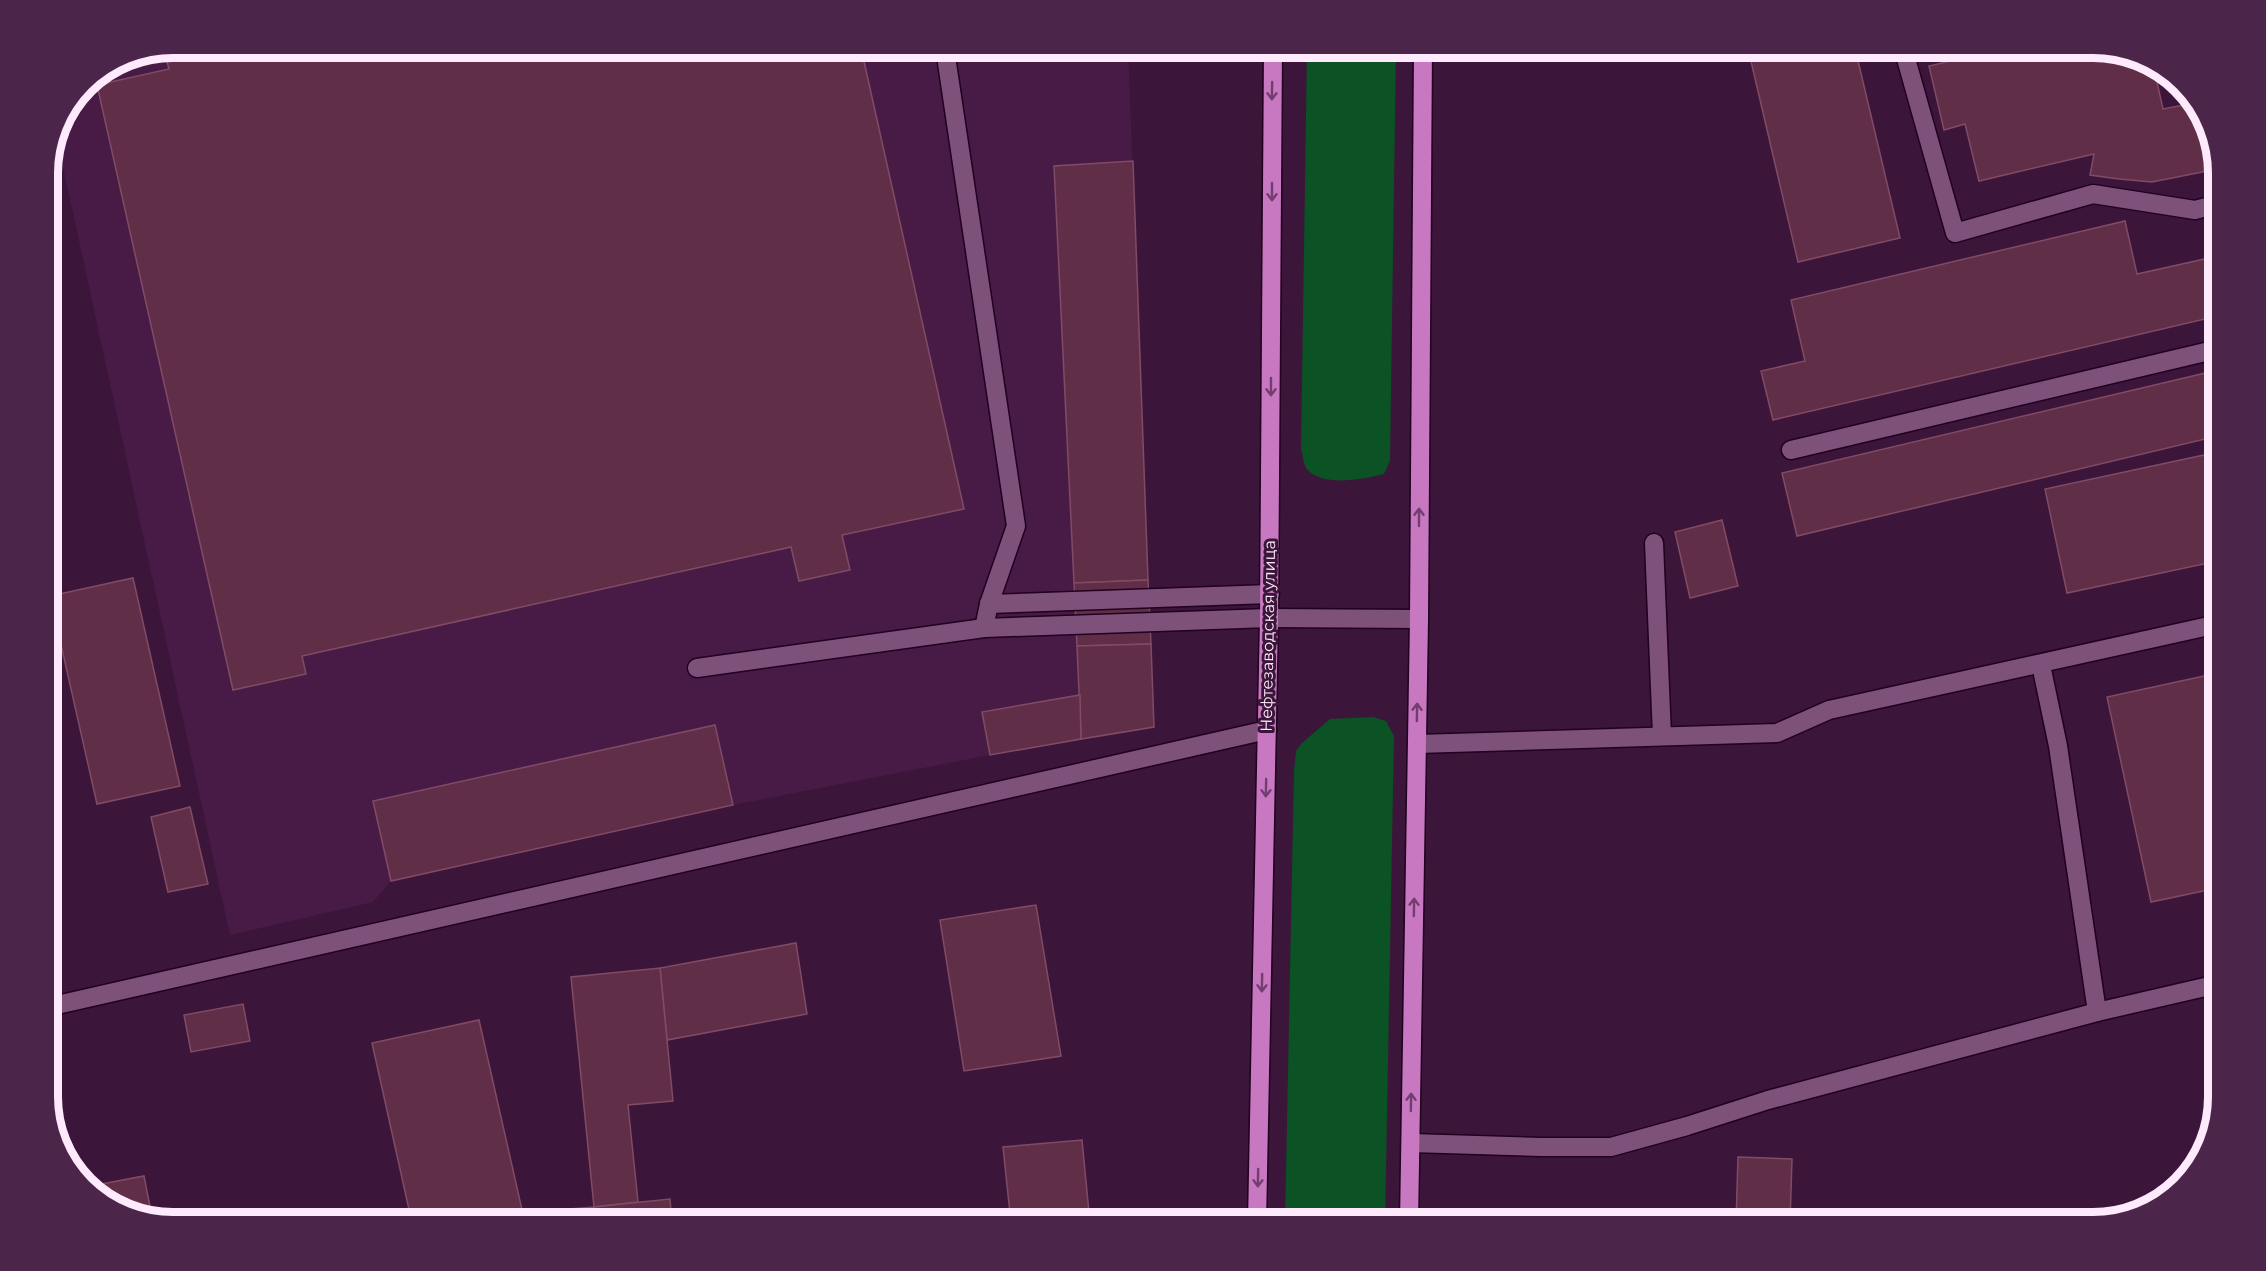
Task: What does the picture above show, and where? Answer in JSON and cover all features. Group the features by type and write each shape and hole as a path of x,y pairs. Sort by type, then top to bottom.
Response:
{"main road":[{"name":"Нефтезаводская улица","path":"1257,1213 1270,594 1273,58"},
{"path":"1409,1213 1419,619 1423,58"}],"street":[{"path":"1905,58 1955,233 2093,194 2195,210 2207,207"},
{"path":"947,63 1016,526 989,604 984,628"},
{"path":"1791,450 2207,352"},
{"path":"1654,543 1662,736"},
{"path":"989,604 1270,594"},
{"path":"697,668 984,628 1269,618 1419,619"},
{"path":"1417,744 1777,733 1829,710 2207,626"},
{"path":"2041,665 2058,746 2097,1012"},
{"path":"59,1004 1267,729"},
{"path":"1411,1143 1611,1147 1768,1101 2097,1012 2208,986"}],"shaded area":[{"path":"174,58 1128,58 1154,727 990,755 733,805 391,881 373,902 230,935 60,155 70,123 92,92 110,78 130,67 144,62"}],"green space":[{"path":"1307,58 1396,58 1390,461 1384,474 1354,480 1332,480 1313,474 1306,468 1301,449"},
{"path":"1373,717 1386,721 1394,736 1385,1213 1285,1213 1294,771 1296,751 1330,719"}],"building":[{"path":"174,58 863,58 964,509 842,535 850,570 799,581 791,547 302,656 306,674 233,690 98,87 102,84 169,69 166,59"},
{"path":"1750,58 1857,58 1900,238 1798,262"},
{"path":"1963,58 2092,58 2122,62 2136,67 2156,78 2163,109 2185,105 2199,130 2205,151 2207,171 2152,182 2090,175 2094,154 1979,181 1965,124 1944,130 1929,66"},
{"path":"1133,161 1148,580 1074,583 1054,166"},
{"path":"2125,221 2137,274 2207,258 2207,319 1773,420 1761,371 1805,361 1791,300"},
{"path":"2207,373 2207,439 1797,536 1782,473"},
{"path":"2207,454 2207,563 2067,593 2045,489"},
{"path":"1722,520 1738,586 1690,598 1675,532"},
{"path":"133,578 180,786 97,804 59,636 59,594"},
{"path":"1148,580 1151,644 1077,646 1074,583"},
{"path":"1151,644 1154,727 1081,739 1077,646"},
{"path":"2208,675 2208,890 2151,902 2107,697"},
{"path":"1080,695 1081,739 990,755 982,712"},
{"path":"715,725 733,805 391,881 373,801"},
{"path":"190,807 208,884 168,892 151,817"},
{"path":"1036,905 1061,1056 964,1071 940,920"},
{"path":"796,943 807,1014 667,1040 660,968"},
{"path":"660,968 673,1101 628,1105 638,1202 594,1207 571,977"},
{"path":"243,1004 250,1041 191,1052 184,1015"},
{"path":"479,1020 523,1213 410,1213 372,1043"},
{"path":"1082,1140 1089,1213 1010,1213 1003,1147"},
{"path":"1738,1157 1792,1159 1790,1213 1736,1213"},
{"path":"144,1176 151,1210 130,1204 99,1185"},
{"path":"670,1199 671,1213 594,1213 594,1207"},
{"path":"594,1207 594,1213 557,1213 557,1210"}]}
